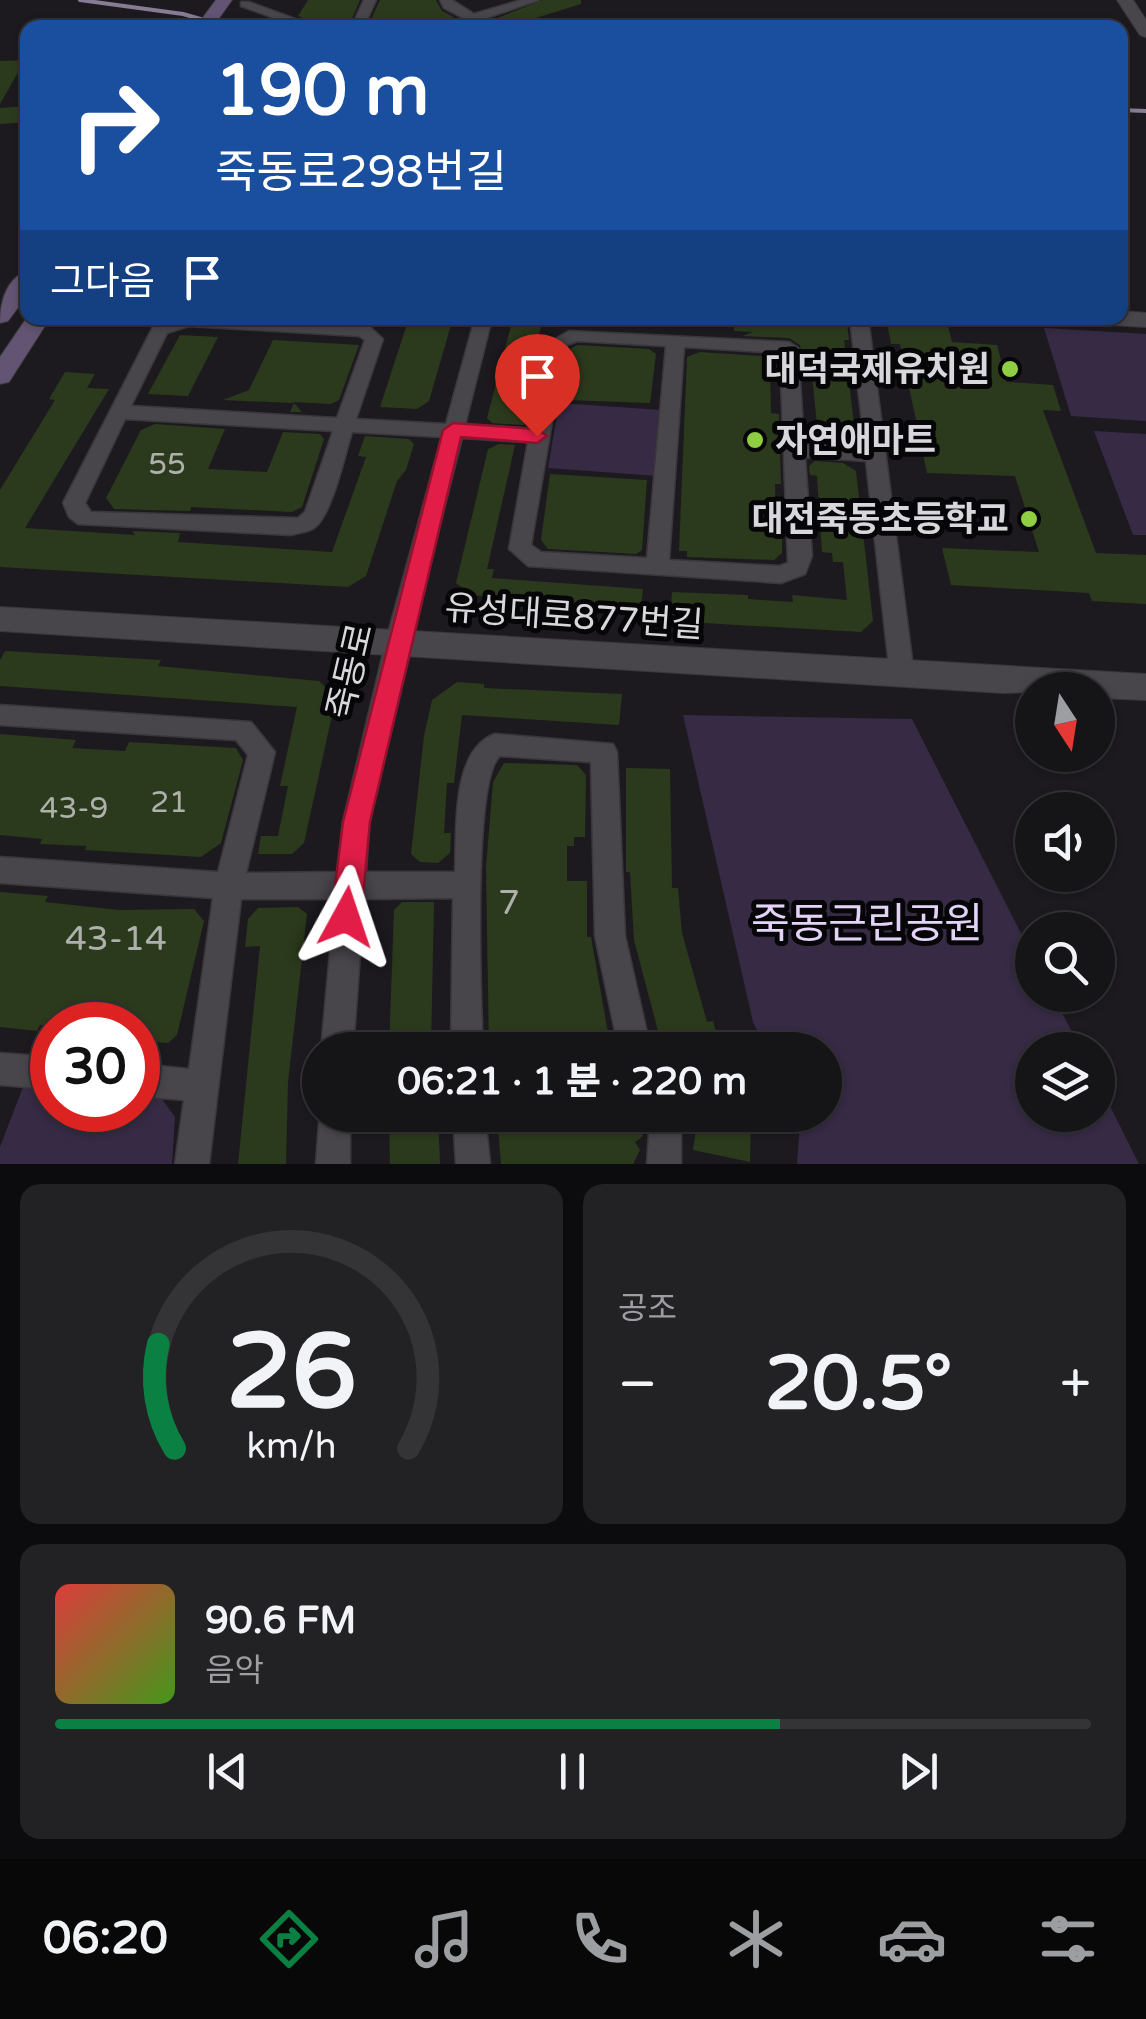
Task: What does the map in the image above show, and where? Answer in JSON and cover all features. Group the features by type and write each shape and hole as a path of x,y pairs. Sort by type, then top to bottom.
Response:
{"main road":[{"path":"0,316 20,288"},
{"path":"0,376 33,325"}],"street":[{"path":"446,0 448,6 472,18"},
{"path":"466,20 533,0"},
{"path":"1125,0 1146,32"},
{"path":"243,6 292,14 301,20"},
{"path":"170,325 160,330 74,503 76,512 86,519 291,527 306,524 314,515 374,339 364,331 307,325"},
{"name":"죽동로","path":"337,1032 356,822 398,641 482,325"},
{"path":"860,325 902,675"},
{"path":"575,335 789,348 800,556 797,568 781,575 536,560 526,555 520,548 520,538 537,436 557,343 575,335"},
{"path":"657,567 675,341"},
{"path":"118,412 346,422 537,436"},
{"path":"794,450 874,455"},
{"name":"유성대로877번길","path":"0,618 1146,687"},
{"path":"0,715 242,730 262,752 229,886 192,1164"},
{"path":"467,1032 473,788 482,756 495,745 604,752 610,936 631,1032"},
{"path":"0,870 229,886 468,885"},
{"path":"0,1068 30,1071"},
{"path":"160,1082 200,1086"},
{"path":"333,1164 334,1132"},
{"path":"470,1132 473,1164"},
{"path":"664,1132 664,1164"}],"green space":[{"path":"1044,328 1146,334 1146,421 1071,416"},
{"path":"559,403 661,410 657,476 548,468"},
{"path":"1094,431 1146,434 1146,535 1133,535"},
{"name":"죽동근린공원","path":"683,715 912,719 1015,922 1015,1012 1062,1012 1072,1032 1015,1032 1015,1132 1115,1132 1115,1116 1139,1164 797,1164 799,1132 842,1132 842,1032 758,1032"},
{"path":"23,1087 30,1087 30,1132 160,1132 160,1098 175,1117 172,1164 0,1164 0,1147"}],"building":[{"path":"308,0 360,0 351,20 308,20 298,16"},
{"path":"380,0 436,0 442,11 454,17 449,20 371,20"},
{"path":"543,0 581,0 581,4 529,20 493,20"},
{"path":"20,60 20,69 0,104 0,61"},
{"path":"20,107 20,123 0,124 0,108"},
{"path":"407,325 451,325 429,401 417,409 380,407"},
{"path":"511,325 541,325 529,378 534,379 524,425 492,423 487,418"},
{"path":"734,325 847,325 849,340 844,340 855,432 847,437 818,435 811,365 803,364 800,345 789,338 742,336 753,332 734,331"},
{"path":"887,325 948,326 952,342 997,345 1007,382 1053,385 1061,411 1043,410 1096,553 1146,555 1146,604 1092,601 1089,593 951,585 942,548 1039,552 1015,476 927,473 900,344 891,344"},
{"path":"180,335 218,337 188,396 148,394"},
{"path":"273,340 359,345 339,400 331,404 223,400 249,390"},
{"path":"578,345 649,349 656,354 650,403 567,400 575,357 569,357 571,348"},
{"path":"700,352 776,357 777,371 770,371 771,413 779,414 781,484 775,484 776,537 782,538 782,553 774,560 687,557 687,551 679,551 687,357"},
{"path":"65,372 95,374 87,388 109,389 25,528 135,535 132,531 180,533 178,542 332,552 366,457 358,456 365,436 409,439 414,444 406,470 397,481 366,576 348,587 0,567 0,490 55,400 49,399"},
{"path":"155,424 225,429 208,469 267,472 283,432 320,434 324,439 302,507 292,512 191,507 190,511 114,509 106,498 141,430"},
{"path":"499,444 515,445 487,569 494,569 492,578 643,589 640,615 604,607 471,595 456,583 488,449"},
{"path":"815,461 843,463 856,471 873,621 861,632 670,621 672,592 748,595 748,599 793,602 792,595 847,600 843,562 833,562 832,553 822,552 817,476 810,475 809,466"},
{"path":"550,474 647,480 642,550 636,554 548,549 541,540"},
{"path":"5,651 161,660 158,666 319,681 336,697 304,843 292,854 258,854 261,836 278,836 288,786 280,786 297,707 0,686 0,660"},
{"path":"457,682 484,684 484,688 622,694 619,725 462,715 454,783 447,783 444,833 451,833 450,853 438,863 420,862 411,854 424,736 432,700"},
{"path":"0,734 76,740 72,748 125,751 129,742 236,748 243,760 221,843 201,857 85,850 87,846 40,844 42,839 0,835"},
{"path":"504,763 577,765 586,775 585,837 574,837 574,846 567,846 567,881 587,881 587,937 591,937 608,1032 489,1032 486,867 493,782"},
{"path":"626,768 670,769 672,888 678,888 682,933 707,1022 713,1021 716,1032 658,1032 634,940 630,872 626,872"},
{"path":"0,892 48,896 45,902 119,910 194,909 204,921 177,1035 168,1043 160,1042 160,1002 30,1002 30,1030 0,1027"},
{"path":"402,902 434,902 431,1032 390,1032 394,910"},
{"path":"298,907 307,914 288,1082 286,1164 238,1164 260,946 245,947 248,919 258,908"},
{"path":"389,1132 439,1132 440,1164 390,1164"},
{"path":"498,1132 641,1132 643,1136 635,1142 640,1150 633,1164 501,1164"},
{"path":"695,1132 751,1132 750,1162 693,1150"}],"waterway":[{"path":"80,0 204,20"},
{"path":"1128,110 1146,111"}],"place":[{"name":"대덕국제유치원","path":"1010,369"},
{"name":"자연애마트","path":"755,440"},
{"name":"대전죽동초등학교","path":"1029,519"}],"route":[{"path":"346,917 356,822 453,430 537,436"}]}
